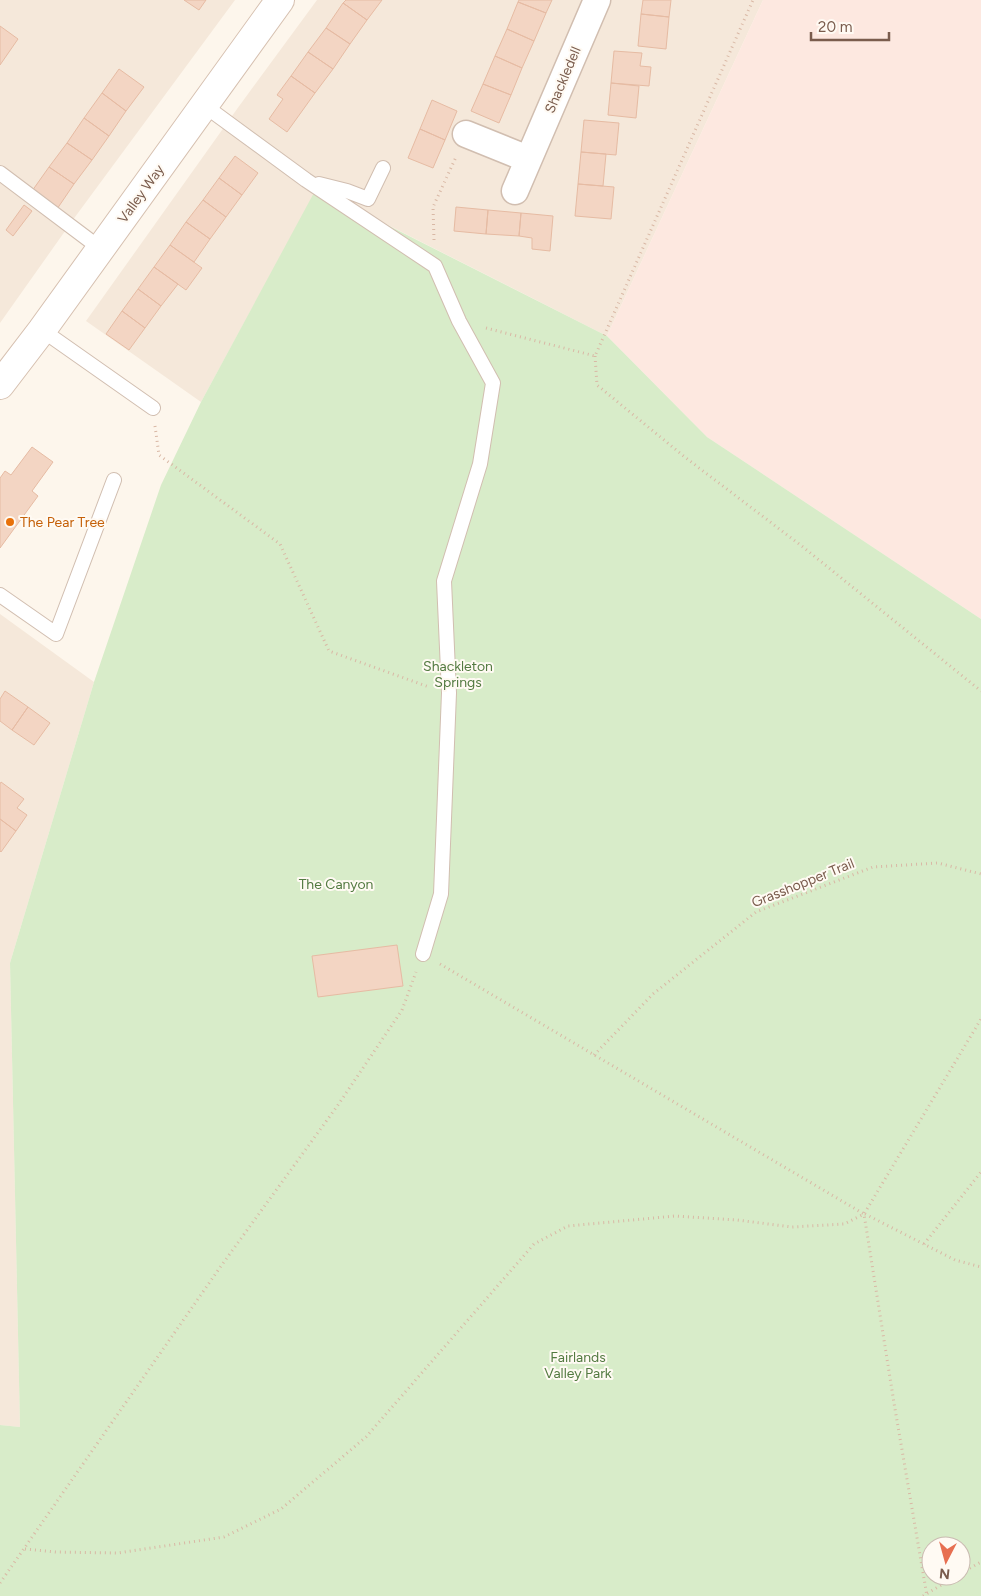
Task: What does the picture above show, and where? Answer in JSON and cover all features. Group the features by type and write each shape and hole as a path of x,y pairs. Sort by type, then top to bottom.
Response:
{"street":[{"name":"Valley Way","path":"0,385 205,106 280,0"},
{"name":"Shackledell","path":"515,191 597,0"},
{"path":"466,134 528,159"}],"lane":[{"path":"205,106 306,180 435,266 459,321 493,383 480,464 444,581 449,694 441,894 422,954"},
{"path":"306,180 368,199 383,168"},
{"path":"0,173 101,249"},
{"path":"42,330 153,408"},
{"path":"0,595 56,634 114,480"}],"path":[{"path":"753,0 595,356 597,385 686,458 803,547 981,691"},
{"path":"435,266 433,207 466,134"},
{"path":"459,321 595,356"},
{"path":"153,408 159,455 280,544 329,651 449,694"},
{"name":"Grasshopper Trail","path":"594,1055 653,994 756,912 873,867 938,863 981,874"},
{"path":"0,1583 221,1266 338,1105 402,1010 422,954 864,1214 955,1260 981,1267"},
{"path":"24,1549 56,1552 118,1552 224,1537 281,1509 366,1437 534,1244 568,1226 675,1216 737,1220 792,1227 844,1224 864,1214 981,1019"},
{"path":"924,1244 981,1172"},
{"path":"864,1214 926,1595 940,1586"}],"shaded area":[{"path":"0,0 235,0 75,217 0,323"},
{"path":"317,0 763,0 607,336 317,189 201,402 86,321"},
{"path":"763,0 981,0 981,619 707,437 607,336"},
{"path":"0,614 94,682 10,963 20,1427 0,1425"}],"green space":[{"name":"Shackleton Springs","path":"316,189 607,336 707,437 981,619 981,1596 0,1596 0,1425 20,1427 10,963 94,682 161,485 201,402"}],"building":[{"path":"184,0 206,0 199,10"},
{"path":"346,0 382,0 367,20 343,3"},
{"path":"519,0 552,0 546,13 518,2"},
{"path":"643,0 671,0 669,17 641,14"},
{"path":"518,2 546,13 534,41 507,29"},
{"path":"343,3 367,20 350,44 326,28"},
{"path":"641,14 669,17 666,49 638,46"},
{"path":"0,26 18,39 0,65"},
{"path":"326,28 350,44 333,69 308,52"},
{"path":"507,29 534,41 522,68 495,56"},
{"path":"614,51 642,53 640,66 651,67 649,86 611,83"},
{"path":"308,52 333,69 315,93 291,76"},
{"path":"495,56 522,68 511,95 483,84"},
{"path":"119,69 144,87 126,111 102,93"},
{"path":"291,76 315,93 287,132 269,119 283,99 277,95"},
{"path":"611,83 639,86 636,118 608,115"},
{"path":"483,84 511,95 499,123 471,111"},
{"path":"102,93 126,111 109,136 84,118"},
{"path":"432,100 457,111 445,140 420,129"},
{"path":"84,118 109,136 92,160 67,143"},
{"path":"584,120 619,123 616,155 581,152"},
{"path":"420,129 445,140 433,168 408,158"},
{"path":"67,143 92,160 74,184 49,167"},
{"path":"581,152 606,154 603,186 578,184"},
{"path":"235,156 258,173 242,195 219,178"},
{"path":"49,167 74,184 57,209 32,191"},
{"path":"219,178 242,195 226,217 203,200"},
{"path":"578,184 614,187 611,219 575,216"},
{"path":"203,200 226,217 210,239 186,222"},
{"path":"24,205 32,211 13,236 6,230"},
{"path":"456,207 488,210 486,234 454,231"},
{"path":"488,210 521,213 519,236 486,234"},
{"path":"521,213 553,216 550,251 532,249 532,238 519,236"},
{"path":"186,222 210,239 194,262 170,245"},
{"path":"170,245 202,268 186,290 154,267"},
{"path":"154,267 178,284 161,306 138,289"},
{"path":"138,289 161,306 145,328 122,311"},
{"path":"122,311 145,328 129,350 106,334"},
{"name":"The Pear Tree","path":"32,447 53,462 32,491 38,496 0,548 0,478 5,471 11,475"},
{"path":"5,691 28,707 12,730 0,721 0,699"},
{"path":"28,707 50,723 34,745 12,730"},
{"path":"1,782 24,799 17,808 27,815 16,831 0,819"},
{"path":"0,819 16,831 1,852 0,851"},
{"path":"397,945 403,986 318,997 312,956"}],"place":[{"name":"The Pear Tree","path":"10,522"}],"park label":[{"name":"The Canyon","path":"336,884"},
{"name":"Fairlands Valley Park","path":"578,1365"}]}
